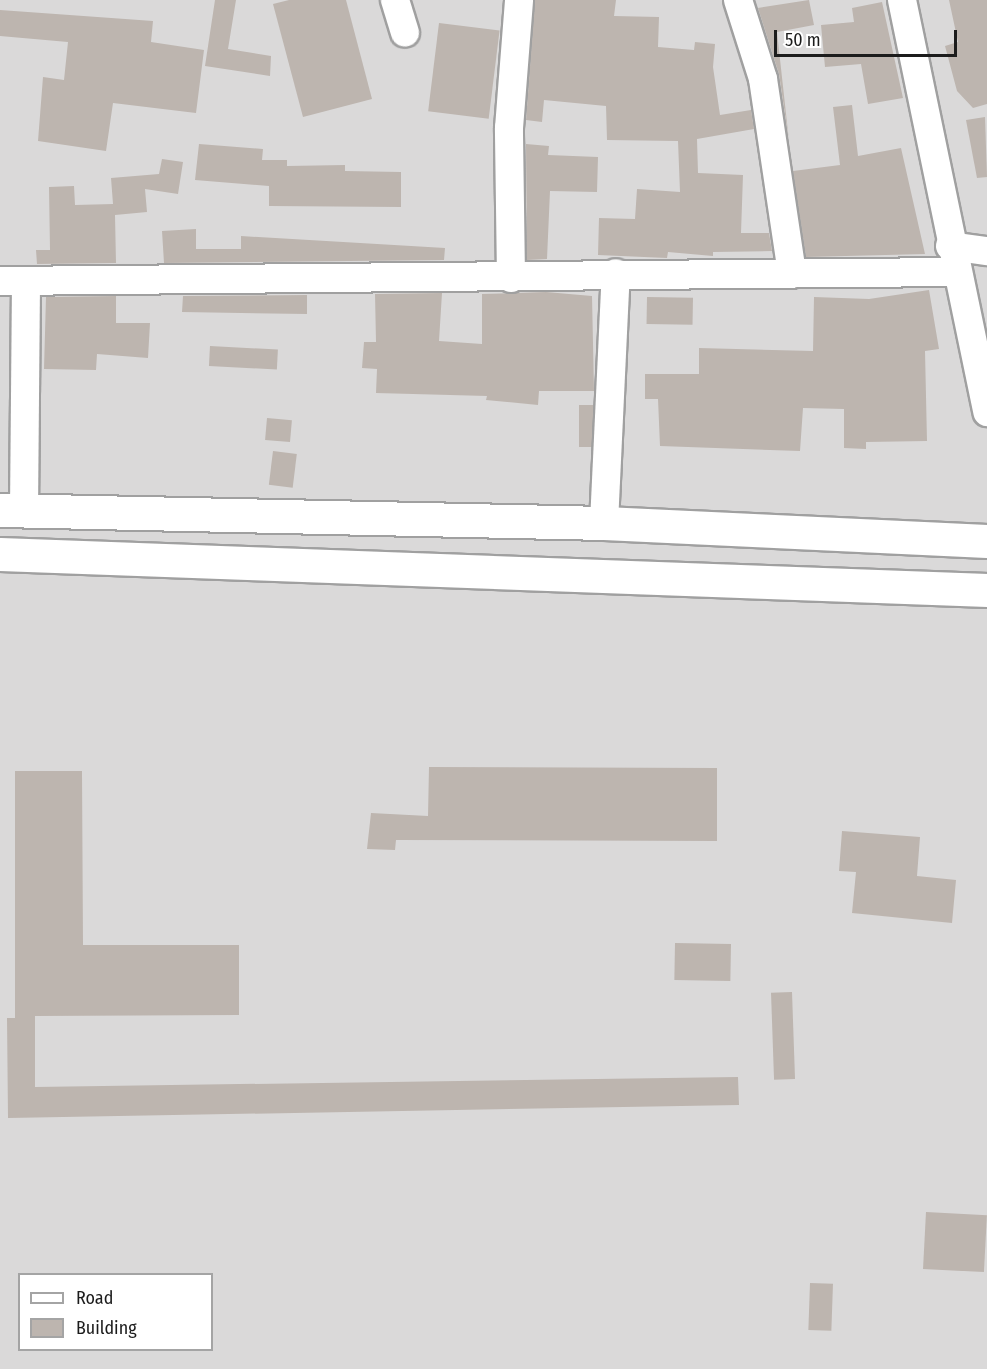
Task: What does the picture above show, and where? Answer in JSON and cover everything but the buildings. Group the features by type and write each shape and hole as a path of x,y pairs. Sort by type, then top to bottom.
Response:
{"street":[{"path":"395,0 405,33"},
{"path":"510,278 509,128 519,0"},
{"path":"738,0 763,79 792,274"},
{"path":"902,0 953,259 987,412"},
{"path":"987,251 953,259 792,274 616,273 510,278 13,281 12,510 297,513 604,523 987,541"},
{"path":"604,523 616,273"},
{"path":"0,554 987,590"}],"shaded area":[{"path":"0,0 987,0 987,1369 0,1369"}]}
